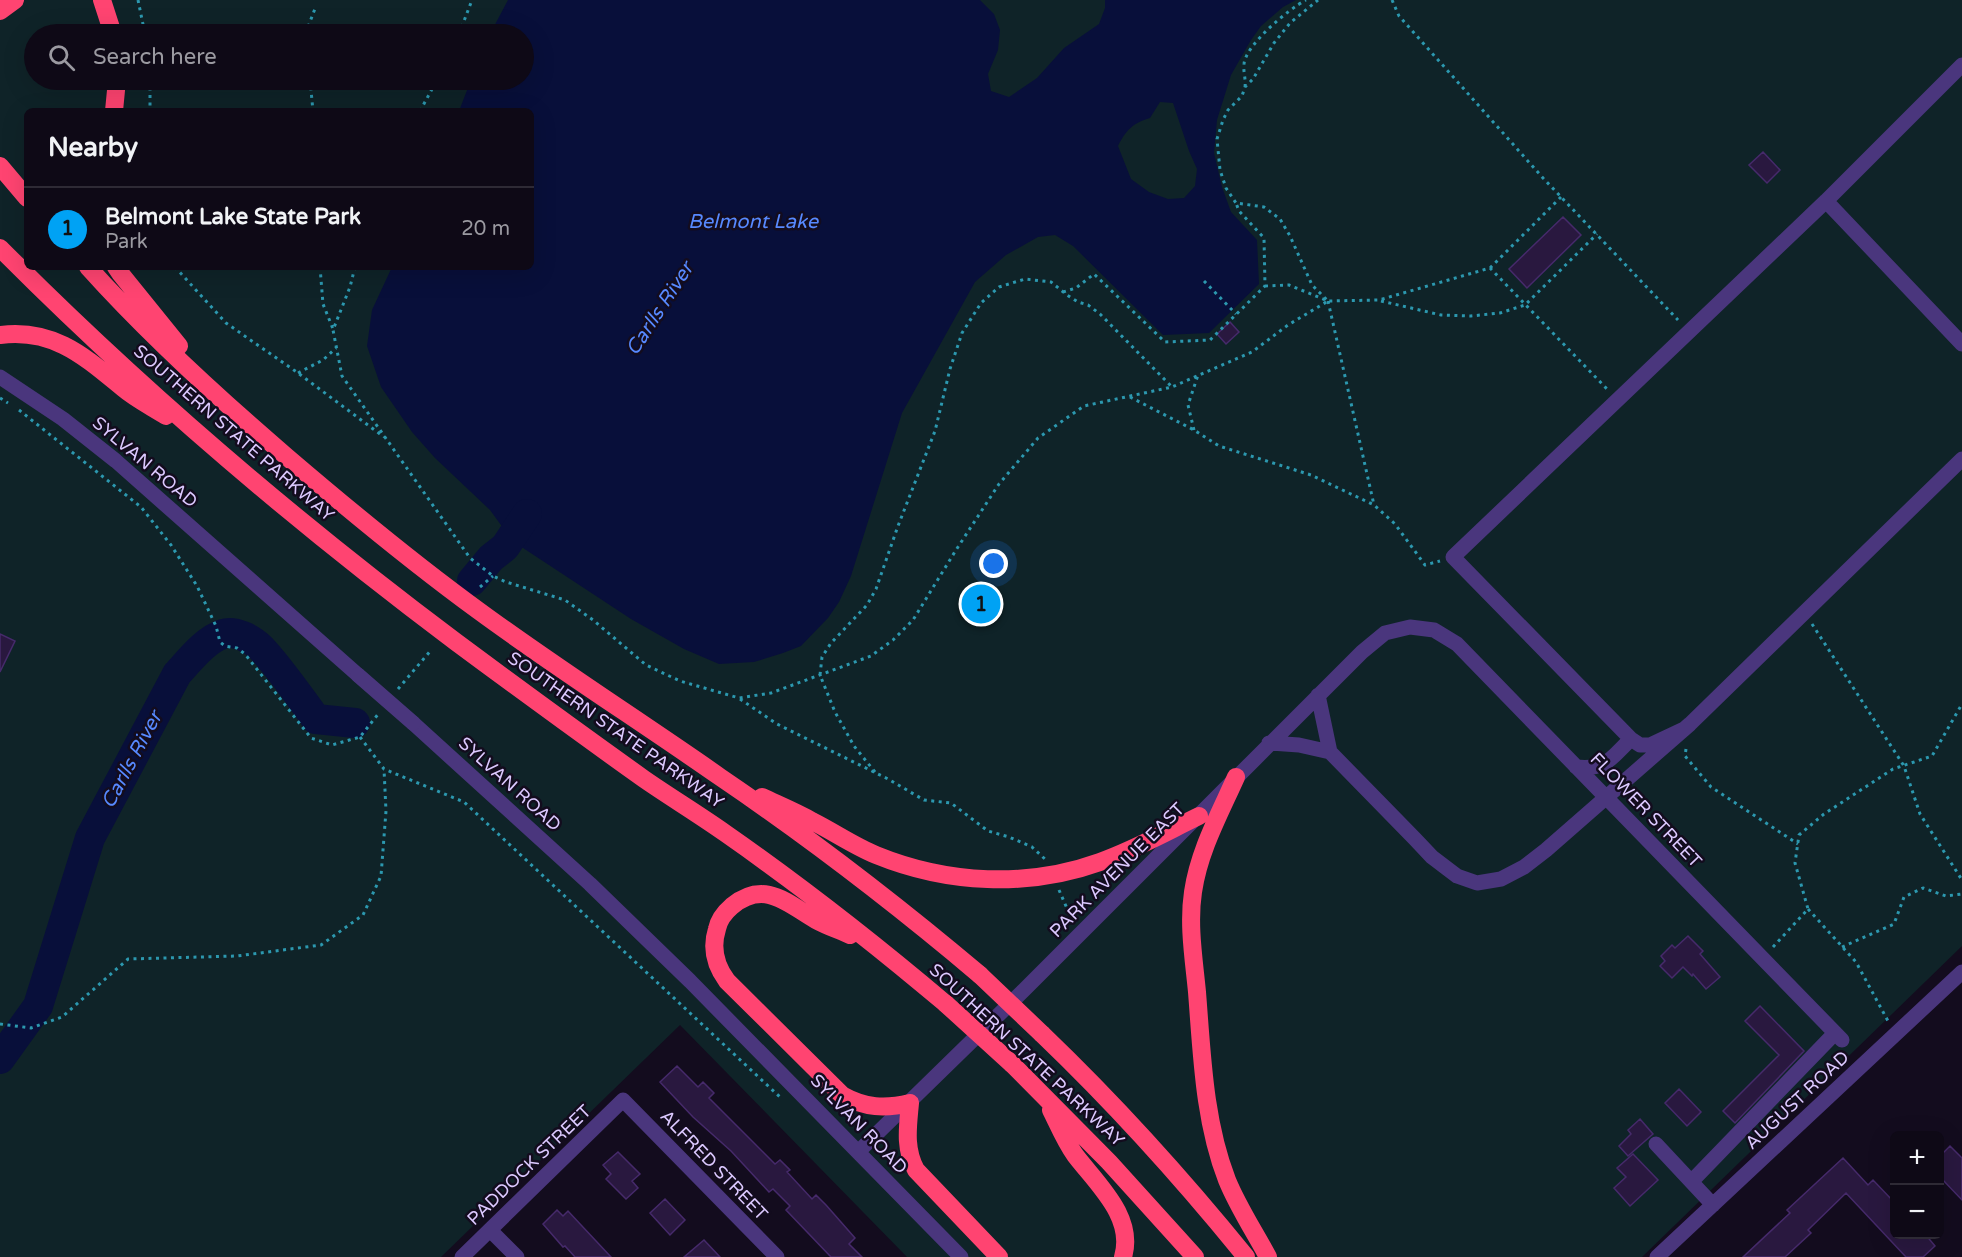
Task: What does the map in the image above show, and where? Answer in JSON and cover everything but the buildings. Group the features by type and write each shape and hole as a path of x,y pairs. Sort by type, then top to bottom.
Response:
{"highway":[{"path":"0,11 15,0"},
{"path":"102,0 110,24"},
{"path":"114,108 116,90"},
{"path":"0,166 24,194"},
{"name":"SOUTHERN STATE PARKWAY","path":"0,248 102,346 210,444 349,559 457,642 646,781 725,833 879,948 946,1004 1012,1064 1110,1162 1195,1257"},
{"name":"SOUTHERN STATE PARKWAY","path":"91,270 143,325 225,404 440,582 631,717 721,777 841,864 980,975 1119,1110 1190,1189 1246,1257"},
{"path":"118,270 225,404"},
{"path":"0,335 37,336 68,347 97,365 125,390 210,444"},
{"path":"721,777 813,821 876,855 912,867 965,878 1020,879 1076,870 1117,856 1199,816"},
{"path":"1236,777 1200,861 1193,892 1192,936 1205,1088 1212,1130 1227,1179 1243,1215 1268,1257"},
{"path":"879,948 816,920 783,899 765,895 750,896 728,910 718,924 714,944 717,964 727,981 842,1095 852,1101 875,1107 898,1106 910,1102 907,1139 911,1161 916,1170 999,1257"},
{"path":"1041,1092 1074,1153 1105,1193 1122,1221 1125,1242 1123,1257"}],"street":[{"path":"1687,726 1650,745 1640,745 1631,739 1453,556 1826,201 1962,65"},
{"path":"1826,201 1962,344"},
{"name":"SYLVAN ROAD","path":"0,377 63,420 116,461 413,723 590,884 690,981 961,1257"},
{"path":"1317,695 1330,752 1432,857 1457,876 1477,883 1501,879 1524,867 1546,850 1687,726 1962,459"},
{"name":"PARK AVENUE EAST","path":"858,1152 1362,652 1385,633 1410,627"},
{"name":"FLOWER STREET","path":"1410,627 1434,630 1456,644 1838,1037 1692,1181"},
{"path":"1576,766 1591,768 1604,765 1631,739"},
{"path":"1269,743 1299,745 1330,752"},
{"name":"AUGUST ROAD","path":"1658,1257 1962,972"},
{"name":"PADDOCK STREET","path":"462,1257 623,1100"},
{"name":"ALFRED STREET","path":"623,1100 777,1257"},
{"path":"1656,1144 1713,1205"},
{"path":"490,1230 517,1257"}],"path":[{"path":"138,0 144,24"},
{"path":"463,24 472,0"},
{"path":"1265,286 1264,238 1239,211 1226,188 1220,170 1217,140 1228,110 1242,96 1246,75 1244,62 1253,46 1272,25 1306,0"},
{"path":"1245,87 1253,79 1274,43 1290,23 1318,0"},
{"path":"1392,0 1399,16 1561,197 1689,332"},
{"path":"309,24 316,6"},
{"path":"150,90 150,108"},
{"path":"311,90 313,108"},
{"path":"422,108 432,90"},
{"path":"1379,300 1490,268 1561,197"},
{"path":"1236,203 1264,207 1280,219 1312,285 1328,301 1374,505"},
{"path":"1063,291 1076,288 1094,274 1165,342 1210,340 1265,286 1289,285 1328,301 1379,300 1441,315 1472,316 1500,313 1526,305 1597,234"},
{"path":"1490,268 1617,400"},
{"path":"178,270 226,323 386,439"},
{"path":"320,270 323,304 333,330 342,376 470,558 487,572 506,582 565,600 593,620 646,665 680,681 739,698 777,724 875,772 924,800 951,802 988,831 1032,847 1044,856 1051,867"},
{"path":"333,330 355,270"},
{"path":"875,772 854,746 835,711 820,675 822,657 831,643 867,605 876,589 935,430 950,369 962,333 981,303 999,287 1025,279 1051,282 1078,302 1088,305 1100,314 1172,387"},
{"path":"1204,281 1236,314"},
{"path":"739,698 771,693 871,656 894,640 913,620 999,484 1038,438 1084,406 1172,387 1252,352 1288,325 1328,301"},
{"path":"298,373 323,360 336,348"},
{"path":"1194,430 1188,405 1198,375"},
{"path":"1129,396 1220,446 1311,475 1374,505 1395,524 1425,565 1453,556"},
{"path":"0,398 9,404"},
{"path":"17,409 141,507 171,545 197,586 216,626 220,642 225,646 237,648 245,654 311,738 332,745 360,737 381,710"},
{"path":"480,587 493,576"},
{"path":"1805,612 1904,766 1920,814 1962,880"},
{"path":"396,693 432,649"},
{"path":"1891,1026 1856,962 1808,909 1795,862 1799,835 1824,814 1893,770 1932,756 1962,704"},
{"path":"1687,726 1685,756 1711,787 1798,844"},
{"path":"360,737 384,769 464,802 788,1104"},
{"path":"0,1024 31,1028 62,1017 128,959 237,956 321,945 363,915 381,876 386,811 384,769"},
{"path":"1842,947 1894,924 1904,897 1923,888 1946,896 1962,894"},
{"path":"1762,958 1808,909"}],"green space":[{"path":"0,0 1962,0 1962,946 1642,1257 907,1257 680,1025 441,1257 0,1257"}],"water":[{"name":"Belmont Lake","path":"508,0 980,0 994,14 1000,30 998,50 988,74 991,91 1009,97 1037,78 1064,48 1099,24 1105,8 1105,0 1296,0 1283,7 1261,26 1251,40 1231,75 1217,120 1214,153 1222,187 1231,212 1257,240 1259,284 1209,333 1163,335 1073,246 1055,235 1038,237 1006,255 975,282 902,413 851,576 839,602 828,618 801,646 754,662 719,664 684,649 631,619 520,546 509,551 501,544 506,532 490,510 435,458 412,432 381,387 367,346 372,310 391,270 534,270 534,108 460,108 467,90 534,90 534,24 495,24","holes":["1160,102 1173,103 1197,169 1195,186 1184,198 1168,199 1149,192 1131,179 1118,146 1131,128 1150,118"]}],"waterway":[{"name":"Carlls River","path":"472,581 491,558 505,547 527,514"},
{"name":"Carlls River","path":"0,1059 38,1006 90,838 177,674 198,651 223,634 233,633 243,636 268,656 316,719 355,723"}],"place":[{"name":"Belmont Lake State Park","path":"981,604"}]}
